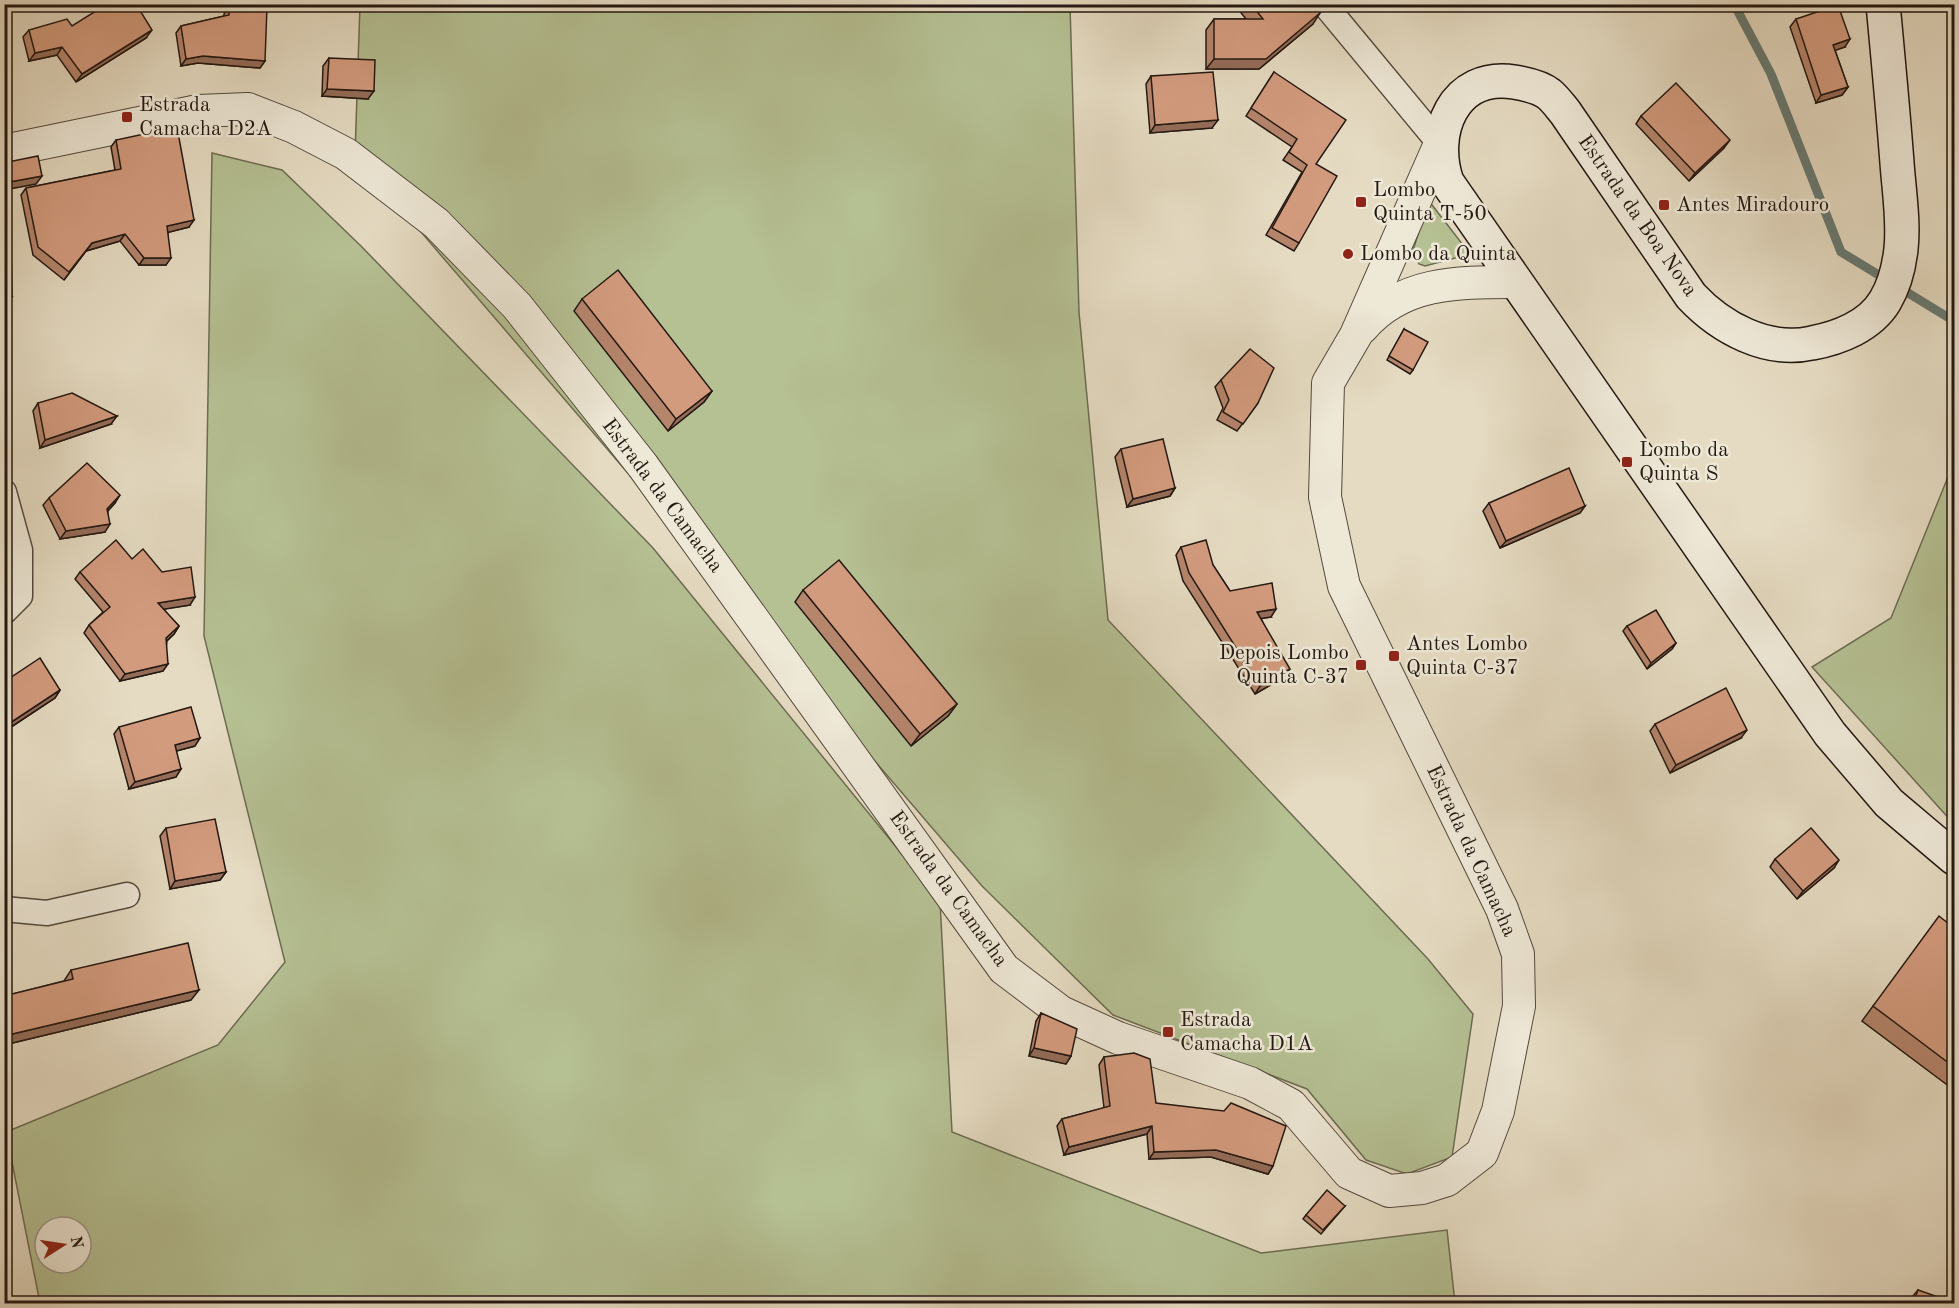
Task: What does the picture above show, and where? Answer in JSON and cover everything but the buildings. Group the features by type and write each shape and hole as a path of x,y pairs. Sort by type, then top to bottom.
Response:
{"main road":[{"name":"Estrada da Boa Nova","path":"1440,144 1446,118 1461,99 1474,88 1507,81 1526,84 1549,94 1565,112 1691,296 1708,314 1739,333 1774,344 1803,345 1849,333 1867,321 1884,302 1898,270 1901,248 1901,207 1883,4"},
{"path":"1440,144 1441,164 1447,182 1830,734 1889,803 1954,858"}],"street":[{"path":"1324,4 1440,144"},
{"name":"Estrada da Camacha","path":"4,151 198,111 248,109 294,127 355,161 436,223 517,306 643,466 1004,969 1061,1012 1118,1038 1250,1083 1291,1105 1349,1173 1389,1191 1422,1188 1447,1180 1482,1153 1498,1111 1519,1005 1518,954 1502,909 1344,586 1325,497 1328,383 1356,335 1440,144"},
{"name":"Estrada da Camacha","path":"1356,335 1386,305 1427,287 1463,282 1516,282"},
{"path":"4,492 20,550 20,596 4,612"},
{"path":"4,909 47,913 127,895"}],"green space":[{"path":"360,5 1070,5 1079,312 1108,620 1428,959 1473,1014 1452,1157 1407,1174 1366,1160 1307,1089 1113,1015 982,886 355,155"},
{"path":"212,153 282,170 361,246 653,548 940,901 952,1132 1261,1253 1447,1230 1455,1303 40,1303 34,1275 93,1275 93,1215 33,1215 33,1268 6,1132 218,1045 285,962 204,636"},
{"path":"1429,201 1470,254 1425,266 1419,264 1413,250"},
{"path":"1954,462 1954,824 1812,667 1891,618"}],"waterway":[{"path":"1734,4 1771,74 1841,252 1954,321"}],"place":[{"name":"Estrada Camacha D2A","path":"127,117"},
{"name":"Lombo Quinta T-50","path":"1361,202"},
{"name":"Antes Miradouro","path":"1664,205"},
{"name":"Lombo da Quinta","path":"1348,254"},
{"name":"Lombo da Quinta S","path":"1627,462"},
{"name":"Antes Lombo Quinta C-37","path":"1394,656"},
{"name":"Depois Lombo Quinta C-37","path":"1361,665"},
{"name":"Estrada Camacha D1A","path":"1168,1032"}]}
